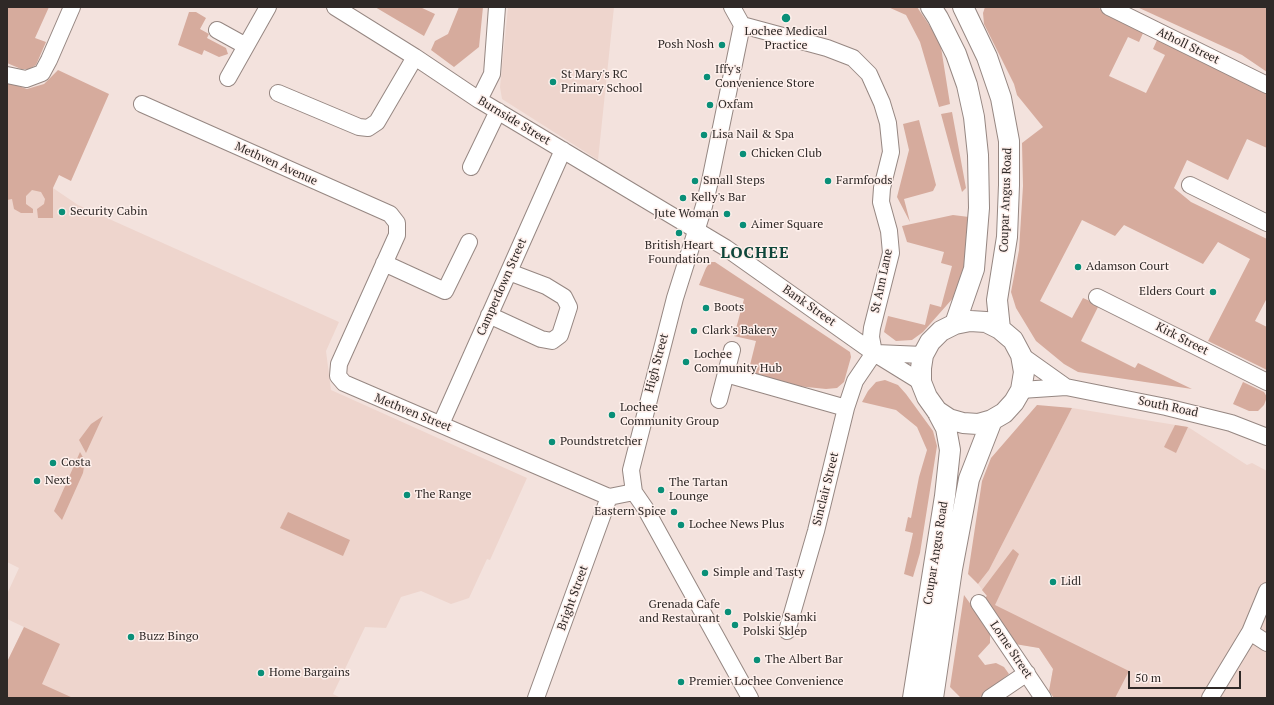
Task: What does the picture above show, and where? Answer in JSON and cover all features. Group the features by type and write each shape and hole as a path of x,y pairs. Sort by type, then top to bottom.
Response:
{"main road":[{"path":"931,7 956,54 966,85 974,117 978,155 979,208 974,269 955,324"},
{"name":"Coupar Angus Road","path":"963,7 986,57 1001,98 1008,141 1009,185 1007,237 997,300 1000,329"},
{"name":"Coupar Angus Road","path":"912,698 945,496 950,450 946,428 937,410 927,397 921,382 923,355 930,342 941,331 955,324 970,321 986,322 1000,329 1012,340 1021,355 1024,372 1021,390 1014,402 1004,413 992,420 978,424 963,423 949,419 937,410"},
{"name":"Coupar Angus Road","path":"933,698 952,569 969,479 992,420"}],"street":[{"path":"7,75 26,79 42,73 72,7"},
{"path":"228,78 268,7"},
{"name":"Burnside Street","path":"335,7 416,57 479,100 697,230"},
{"path":"479,100 492,74 497,7"},
{"path":"732,7 742,25"},
{"name":"Atholl Street","path":"1109,7 1267,85"},
{"name":"St Ann Lane","path":"742,25 827,48 853,58 869,74 888,123 891,152 882,188 881,202 889,231 891,252 872,328 871,337 874,352"},
{"name":"High Street","path":"742,25 710,181 697,230 675,298 631,470 634,492 645,508 750,698"},
{"path":"217,30 246,46"},
{"path":"278,92 359,127 368,128 377,122 416,57"},
{"name":"Methven Avenue","path":"142,104 390,214 397,223 397,235"},
{"path":"471,167 498,111"},
{"name":"Camperdown Street","path":"441,424 563,150"},
{"path":"1190,185 1267,223"},
{"name":"Bank Street","path":"697,230 726,248 874,352 921,382"},
{"name":"Methven Street","path":"397,235 339,364 338,376 344,383 389,404 441,424 609,497"},
{"path":"384,263 445,291 469,242"},
{"path":"489,315 541,339 552,341 560,334 569,307 564,297 546,286 508,272"},
{"name":"Kirk Street","path":"1097,297 1267,382"},
{"path":"719,400 732,350"},
{"path":"874,352 923,355"},
{"name":"Sinclair Street","path":"787,630 816,531 846,408 855,381 874,352"},
{"name":"South Road","path":"1021,355 1066,387"},
{"path":"726,374 846,408"},
{"name":"South Road","path":"1021,390 1066,387 1202,414 1265,432"},
{"path":"609,497 634,492"},
{"name":"Bright Street","path":"536,698 609,497"},
{"path":"1210,698 1250,632 1267,591"},
{"name":"Lorne Street","path":"980,603 1042,698"},
{"path":"1250,632 1267,643"},
{"path":"990,698 1026,673"}],"shaded area":[{"path":"7,7 49,7 35,38 46,42 36,65 29,69 21,69 7,63"},
{"path":"375,7 420,7 435,14 424,36"},
{"path":"459,7 483,7 479,47 454,67 431,50 435,41 448,34"},
{"name":"St Mary's RC Primary School","path":"508,7 614,7 598,160 502,99 500,87"},
{"path":"888,7 917,7 940,41 950,104 939,107 920,42 906,15"},
{"path":"985,7 1097,7 1144,31 1139,42 1128,37 1109,76 1146,93 1165,55 1153,49 1158,38 1267,89 1267,148 1247,139 1228,180 1187,160 1174,188 1191,202 1267,239 1267,298 1255,321 1267,327 1267,370 1208,341 1250,259 1218,242 1203,264 1124,225 1115,236 1082,220 1040,301 1072,318 1083,298 1099,305 1081,341 1135,368 1138,363 1192,389 1078,372 1064,364 1036,341 1016,308 1011,292 1019,250 1023,186 1022,143 1043,127 1017,95 1014,84 984,24 983,13"},
{"path":"1137,7 1267,7 1267,72 1242,55"},
{"path":"189,12 196,12 206,18 200,29 209,34 207,38 226,48 228,54 219,57 204,50 202,55 178,45"},
{"path":"58,70 109,94 71,181 59,175 53,188 53,218 38,218 37,209 44,204 45,199 41,192 32,190 26,196 26,204 33,209 33,213 21,213 14,209 12,199 7,200 7,82 27,89 44,84"},
{"path":"952,112 966,188 962,192 941,114"},
{"path":"919,120 936,185 933,191 904,199 910,222 897,197 909,150 903,124"},
{"path":"7,168 53,188 78,205 339,322 326,351 331,390 527,478 490,560 487,559 469,598 451,604 421,591 401,597 386,628 365,627 333,694 341,698 7,698 7,662 24,627 7,619 7,594 19,568 7,562"},
{"path":"953,215 969,217 964,278 954,297 923,332 912,340 896,341 884,332 888,316 925,325 930,304 941,307 952,266 941,263 944,252 907,242 902,226"},
{"path":"710,262 715,262 850,352 851,357 844,382 837,388 826,389 797,386 748,373 756,341 734,336 744,299 699,285"},
{"path":"885,380 898,385 906,394 933,431 937,446 920,553 913,577 904,574 913,533 905,531 908,517 911,518 919,477 927,450 917,427 896,410 862,402 868,391 876,382"},
{"path":"1243,382 1264,392 1267,397 1264,405 1258,411 1249,411 1233,404"},
{"path":"1037,405 1072,408 989,570 978,584 968,574 982,481 991,458"},
{"path":"1072,408 1188,427 1247,465 1252,463 1267,471 1267,698 1054,698 1049,691 1053,669 1039,648 1015,644 983,599 987,596 978,584 989,570"},
{"path":"103,416 86,453 79,440 91,424"},
{"path":"1175,425 1188,427 1176,453 1164,447"},
{"path":"80,452 85,461 83,473 62,520 54,511"},
{"path":"288,512 350,540 343,556 280,528"},
{"path":"1013,549 1019,554 995,605 1129,671 1115,698 1054,698 1049,691 1053,669 1039,648 1015,644 983,599 987,596 982,590"},
{"path":"964,595 990,631 990,643 978,656 985,665 996,663 1004,667 1009,674 979,698 961,698 950,687"},
{"path":"24,627 60,644 42,684 73,698 7,698 7,662"}],"place":[{"name":"Lochee Medical Practice","path":"786,18"},
{"name":"Posh Nosh","path":"722,45"},
{"name":"Iffy's Convenience Store","path":"707,77"},
{"name":"St Mary's RC Primary School","path":"553,82"},
{"name":"Oxfam","path":"710,105"},
{"name":"Lisa Nail & Spa","path":"704,135"},
{"name":"Chicken Club","path":"743,154"},
{"name":"Small Steps","path":"695,181"},
{"name":"Farmfoods","path":"828,181"},
{"name":"Kelly's Bar","path":"683,198"},
{"name":"Security Cabin","path":"62,212"},
{"name":"Jute Woman","path":"727,214"},
{"name":"Aimer Square","path":"743,225"},
{"name":"British Heart Foundation","path":"679,233"},
{"name":"Adamson Court","path":"1078,267"},
{"name":"Elders Court","path":"1213,292"},
{"name":"Boots","path":"706,308"},
{"name":"Clark's Bakery","path":"694,331"},
{"name":"Lochee Community Hub","path":"686,362"},
{"name":"Lochee Community Group","path":"612,415"},
{"name":"Poundstretcher","path":"552,442"},
{"name":"Costa","path":"53,463"},
{"name":"Next","path":"37,481"},
{"name":"The Tartan Lounge","path":"661,490"},
{"name":"The Range","path":"407,495"},
{"name":"Eastern Spice","path":"674,512"},
{"name":"Lochee News Plus","path":"681,525"},
{"name":"Simple and Tasty","path":"705,573"},
{"name":"Lidl","path":"1053,582"},
{"name":"Grenada Cafe and Restaurant","path":"728,612"},
{"name":"Polskie Samki Polski Sklep","path":"735,625"},
{"name":"Buzz Bingo","path":"131,637"},
{"name":"The Albert Bar","path":"757,660"},
{"name":"Home Bargains","path":"261,673"},
{"name":"Premier Lochee Convenience","path":"681,682"}],"district":[{"name":"LOCHEE","path":"755,253"}]}
